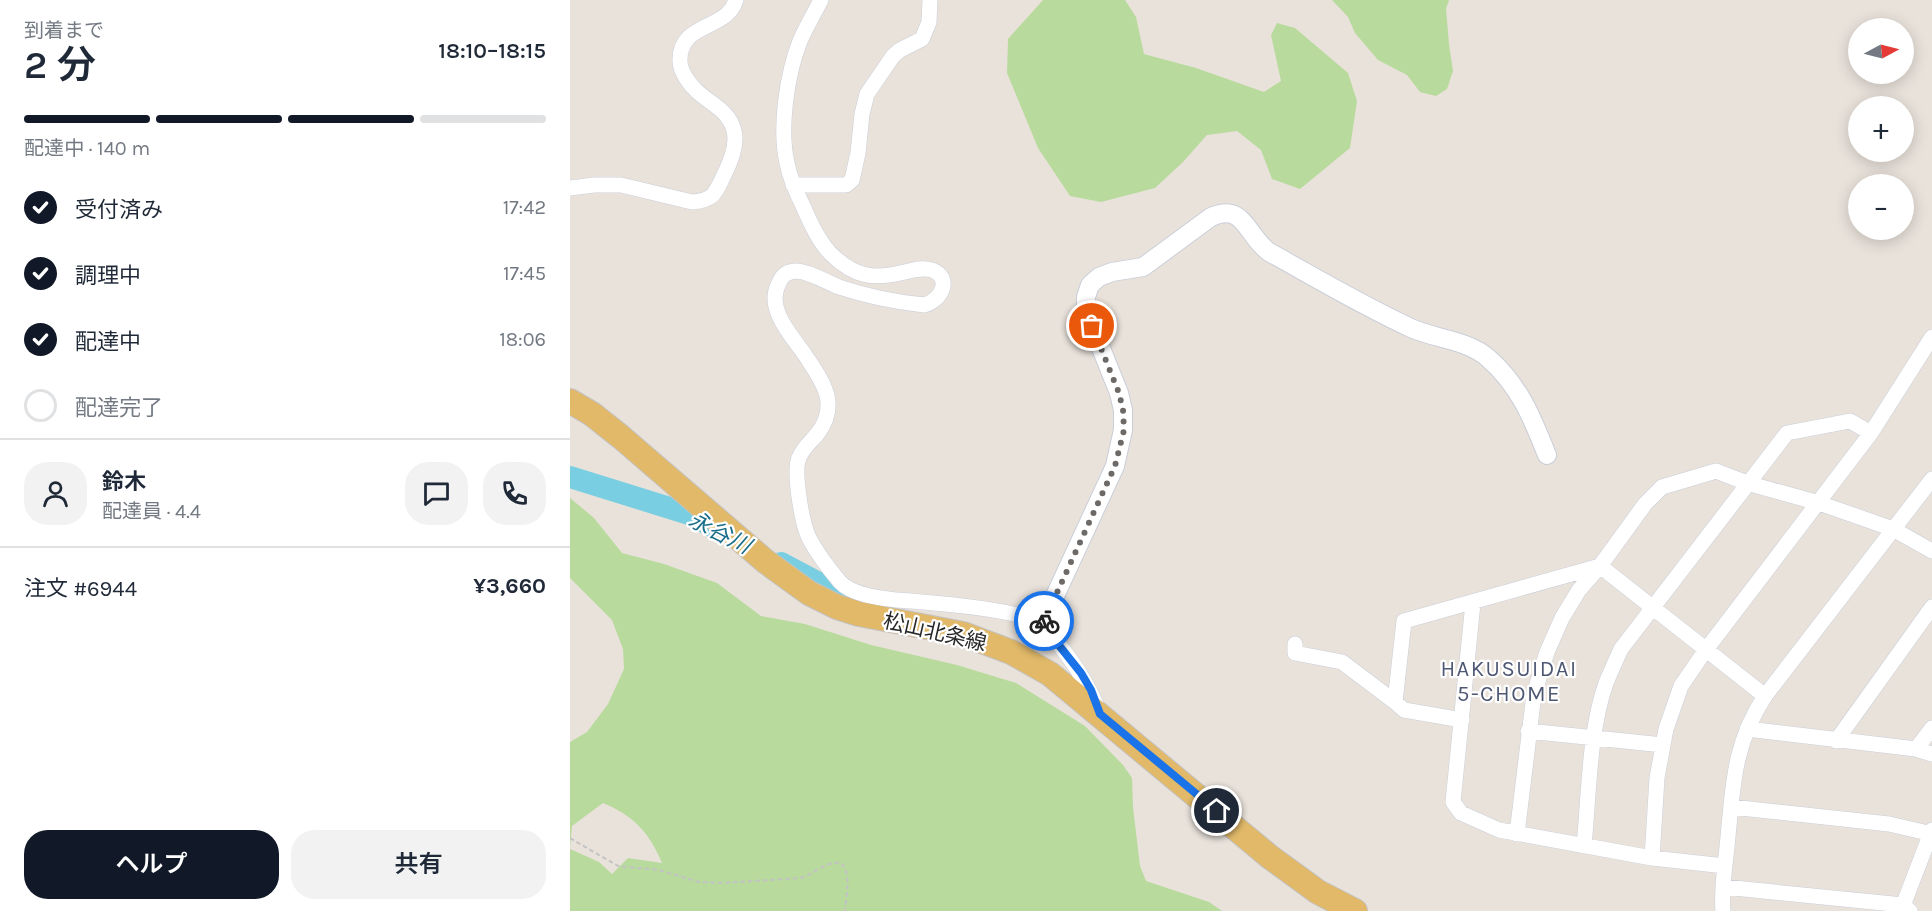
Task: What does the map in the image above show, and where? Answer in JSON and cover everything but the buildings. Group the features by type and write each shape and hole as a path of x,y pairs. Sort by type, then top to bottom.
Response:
{"main road":[{"name":"松山北条線","path":"570,402 592,414 621,436 765,561 809,594 859,614 939,628 987,642 1029,661 1050,674 1295,877 1355,911"}],"street":[{"path":"570,188 621,185 692,202 703,201 715,195 735,147 736,136 733,124 717,107 694,91 680,62 681,53 690,36 696,30 725,17 736,0"},
{"path":"821,0 801,39 789,81 785,151 794,185 819,238 828,251 845,267 869,277 924,269 932,270 943,282 939,298 924,305 867,295 807,273 796,271 781,278 774,297 776,307 781,319 821,381 829,400 826,420 816,436 803,449 796,468 798,490 808,536 836,577 852,590 885,598 1019,615 1042,624 1081,673 1091,690 1100,714"},
{"path":"794,185 846,185 852,180 867,94 893,56 922,39 929,22 930,0"},
{"path":"1042,624 1115,466 1124,430 1119,393 1086,311 1086,297 1090,285 1099,277 1112,272 1143,267 1211,217 1220,213 1230,212 1238,216 1261,246 1269,252 1365,304 1413,329 1477,350 1487,357 1521,394 1547,455"},
{"path":"1652,858 1657,778 1666,729 1681,686 1705,651 1871,433 1931,341"},
{"path":"1584,846 1595,738 1606,684 1621,649 1787,433 1850,421 1871,433"},
{"path":"1517,834 1534,694 1547,652 1562,618 1579,590 1600,566 1645,504 1662,487 1716,471 1893,529 1932,551"},
{"path":"1723,911 1725,866 1738,753 1754,713 1932,479"},
{"path":"1395,702 1404,621 1600,566"},
{"path":"1600,566 1765,696"},
{"path":"1473,603 1453,802 1461,813 1499,830 1517,834 1652,858 1725,866"},
{"path":"1836,741 1932,607"},
{"path":"1295,644 1295,653 1342,662 1404,710 1462,720"},
{"path":"1916,749 1932,728"},
{"path":"1747,729 1916,749 1932,754"},
{"path":"1528,731 1663,745"},
{"path":"1724,887 1905,909 1932,832 1889,824 1731,807"}],"path":[{"path":"570,838 618,866 659,870 699,882 722,883 801,878 825,865 841,862 847,873 845,911"}],"green space":[{"path":"1043,0 1125,0 1136,17 1144,54 1196,68 1264,92 1281,81 1271,35 1277,23 1295,28 1348,73 1357,101 1350,148 1300,189 1272,179 1261,150 1237,131 1207,135 1155,188 1101,202 1070,196 1038,148 1007,73 1008,39"},
{"path":"1332,0 1449,0 1446,9 1453,71 1447,89 1436,96 1420,92 1407,75 1378,60 1355,33 1348,17"},
{"path":"570,498 594,518 622,553 664,564 717,583 761,616 805,624 871,645 957,665 1016,683 1085,726 1123,765 1132,778 1140,866 1146,881 1209,902 1222,911 570,911 570,849 599,862 612,874 628,858 662,863 652,842 639,826 603,803 572,826 570,848 570,742 587,732 608,704 624,669 623,649 612,620 570,578"}],"waterway":[{"name":"永谷川","path":"570,477 689,514 723,532"},
{"name":"永谷川","path":"781,563 862,606"}],"way so far":[{"path":"1044,621 1115,466 1124,430 1119,393 1092,326"}],"district":[{"name":"HAKUSUIDAI 5-CHOME","path":"1509,680"}],"route":[{"path":"1044,621 1042,624 1081,673 1091,690 1100,714 1217,811"}]}
